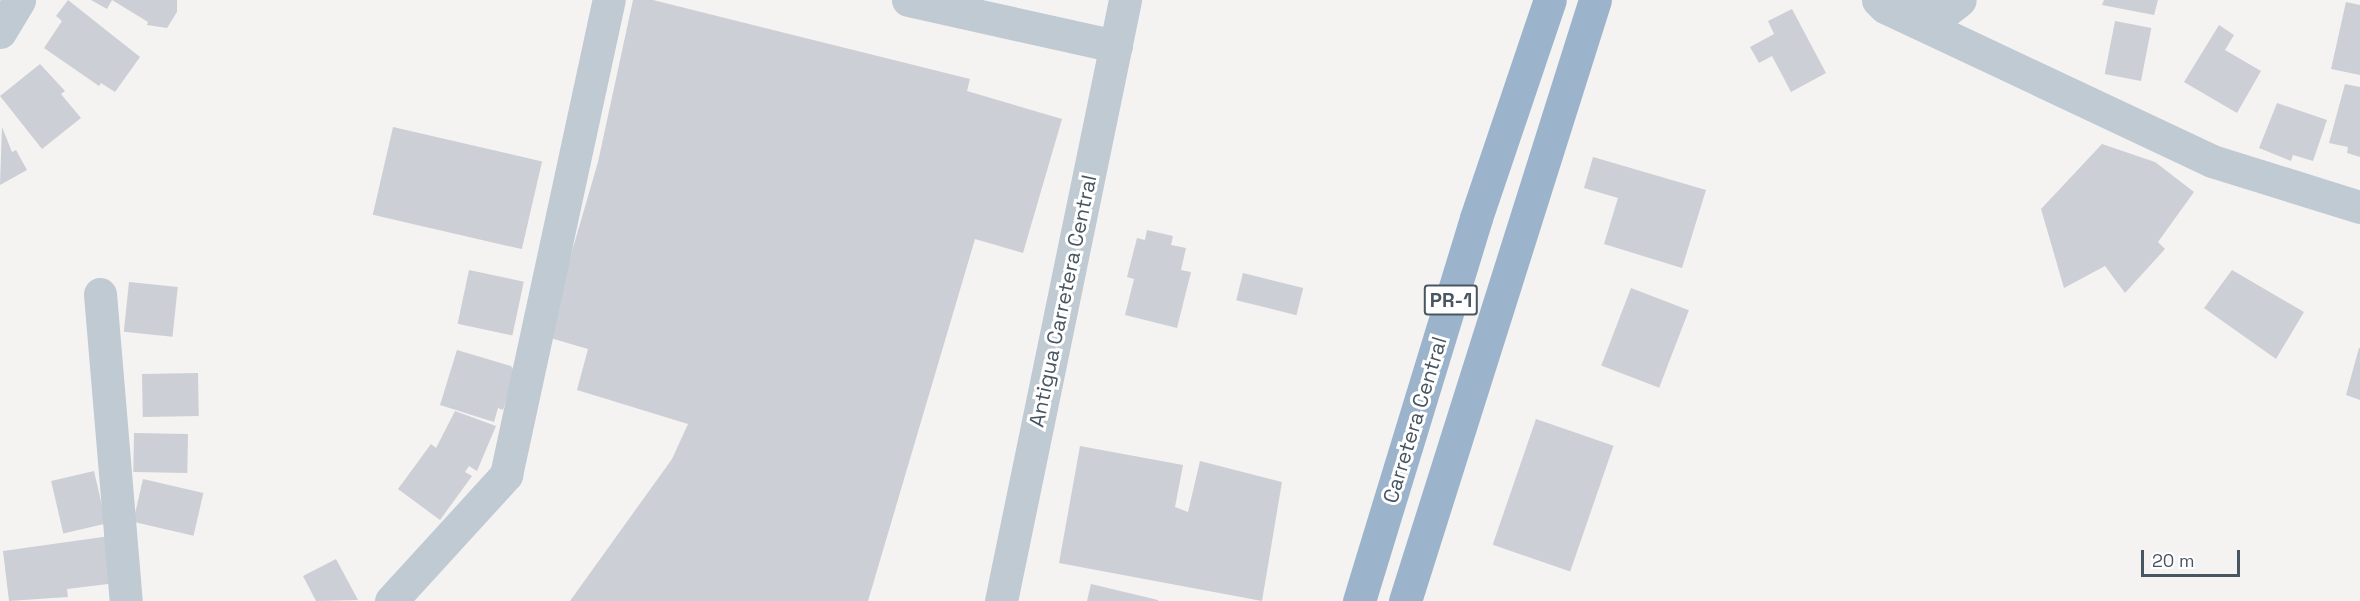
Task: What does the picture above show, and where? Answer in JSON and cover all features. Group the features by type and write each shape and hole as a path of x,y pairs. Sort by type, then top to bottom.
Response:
{"highway":[{"name":"Carretera Central","path":"1359,601 1476,218 1550,0"},
{"name":"Carretera Central","path":"1405,601 1595,0"}],"street":[{"path":"0,32 20,0"},
{"path":"391,601 506,475 609,0"},
{"path":"908,0 1116,46"},
{"name":"Antigua Carretera Central","path":"1001,601 1125,0"},
{"path":"1889,7 1947,10 1960,0"},
{"path":"1889,7 2212,161 2360,207"},
{"path":"100,294 126,601"}],"building":[{"path":"68,0 140,57 115,92 101,83 99,86 44,48 62,21 56,16"},
{"path":"91,0 112,0 107,9"},
{"path":"112,0 177,0 177,12 167,28 147,25 148,22"},
{"path":"633,0 653,0 970,79 967,91 1062,119 1023,253 975,239 868,601 570,601 672,459 688,424 577,390 588,349 547,337 598,162"},
{"path":"2104,0 2158,0 2154,15 2102,5"},
{"path":"2346,2 2360,5 2360,75 2331,69"},
{"path":"1792,9 1826,73 1791,92 1772,56 1759,63 1750,47 1774,34 1768,21"},
{"path":"2115,21 2151,28 2141,81 2105,74"},
{"path":"2219,25 2234,35 2225,50 2261,71 2237,113 2184,82"},
{"path":"40,64 65,91 61,94 81,118 42,149 0,96"},
{"path":"2345,84 2360,87 2360,157 2347,153 2348,147 2329,143"},
{"path":"2277,103 2327,120 2313,161 2293,155 2291,161 2259,148"},
{"path":"2,127 12,152 16,150 27,170 0,185"},
{"path":"393,127 542,161 522,249 373,215"},
{"path":"2102,144 2155,162 2194,192 2158,242 2165,249 2125,293 2105,266 2064,288 2041,209"},
{"path":"1593,157 1706,190 1682,268 1604,244 1618,198 1584,188"},
{"path":"1147,230 1173,236 1171,245 1186,248 1181,270 1191,272 1177,328 1125,315 1134,279 1127,277 1137,238 1145,240"},
{"path":"469,270 524,282 512,335 458,324"},
{"path":"2232,270 2304,312 2276,359 2204,308"},
{"path":"1243,273 1303,288 1296,315 1236,300"},
{"path":"129,282 178,287 173,337 124,332"},
{"path":"1631,288 1689,310 1659,388 1601,365"},
{"path":"2360,348 2360,400 2346,395"},
{"path":"457,350 511,366 515,372 503,410 498,408 494,422 440,405"},
{"path":"198,373 199,416 143,417 142,374"},
{"path":"455,411 496,426 477,471 469,466 465,472 472,476 440,520 398,489 431,444 436,448"},
{"path":"1536,419 1614,446 1570,571 1493,545"},
{"path":"134,433 188,434 187,473 133,472"},
{"path":"1080,446 1183,465 1175,507 1188,512 1200,461 1282,482 1262,601 1059,563"},
{"path":"94,471 106,524 63,534 51,481"},
{"path":"143,479 203,493 194,536 133,522"},
{"path":"110,536 116,583 67,589 68,597 9,601 3,551"},
{"path":"336,559 358,600 316,601 303,576"},
{"path":"1091,584 1158,600 1158,601 1087,601"}]}
